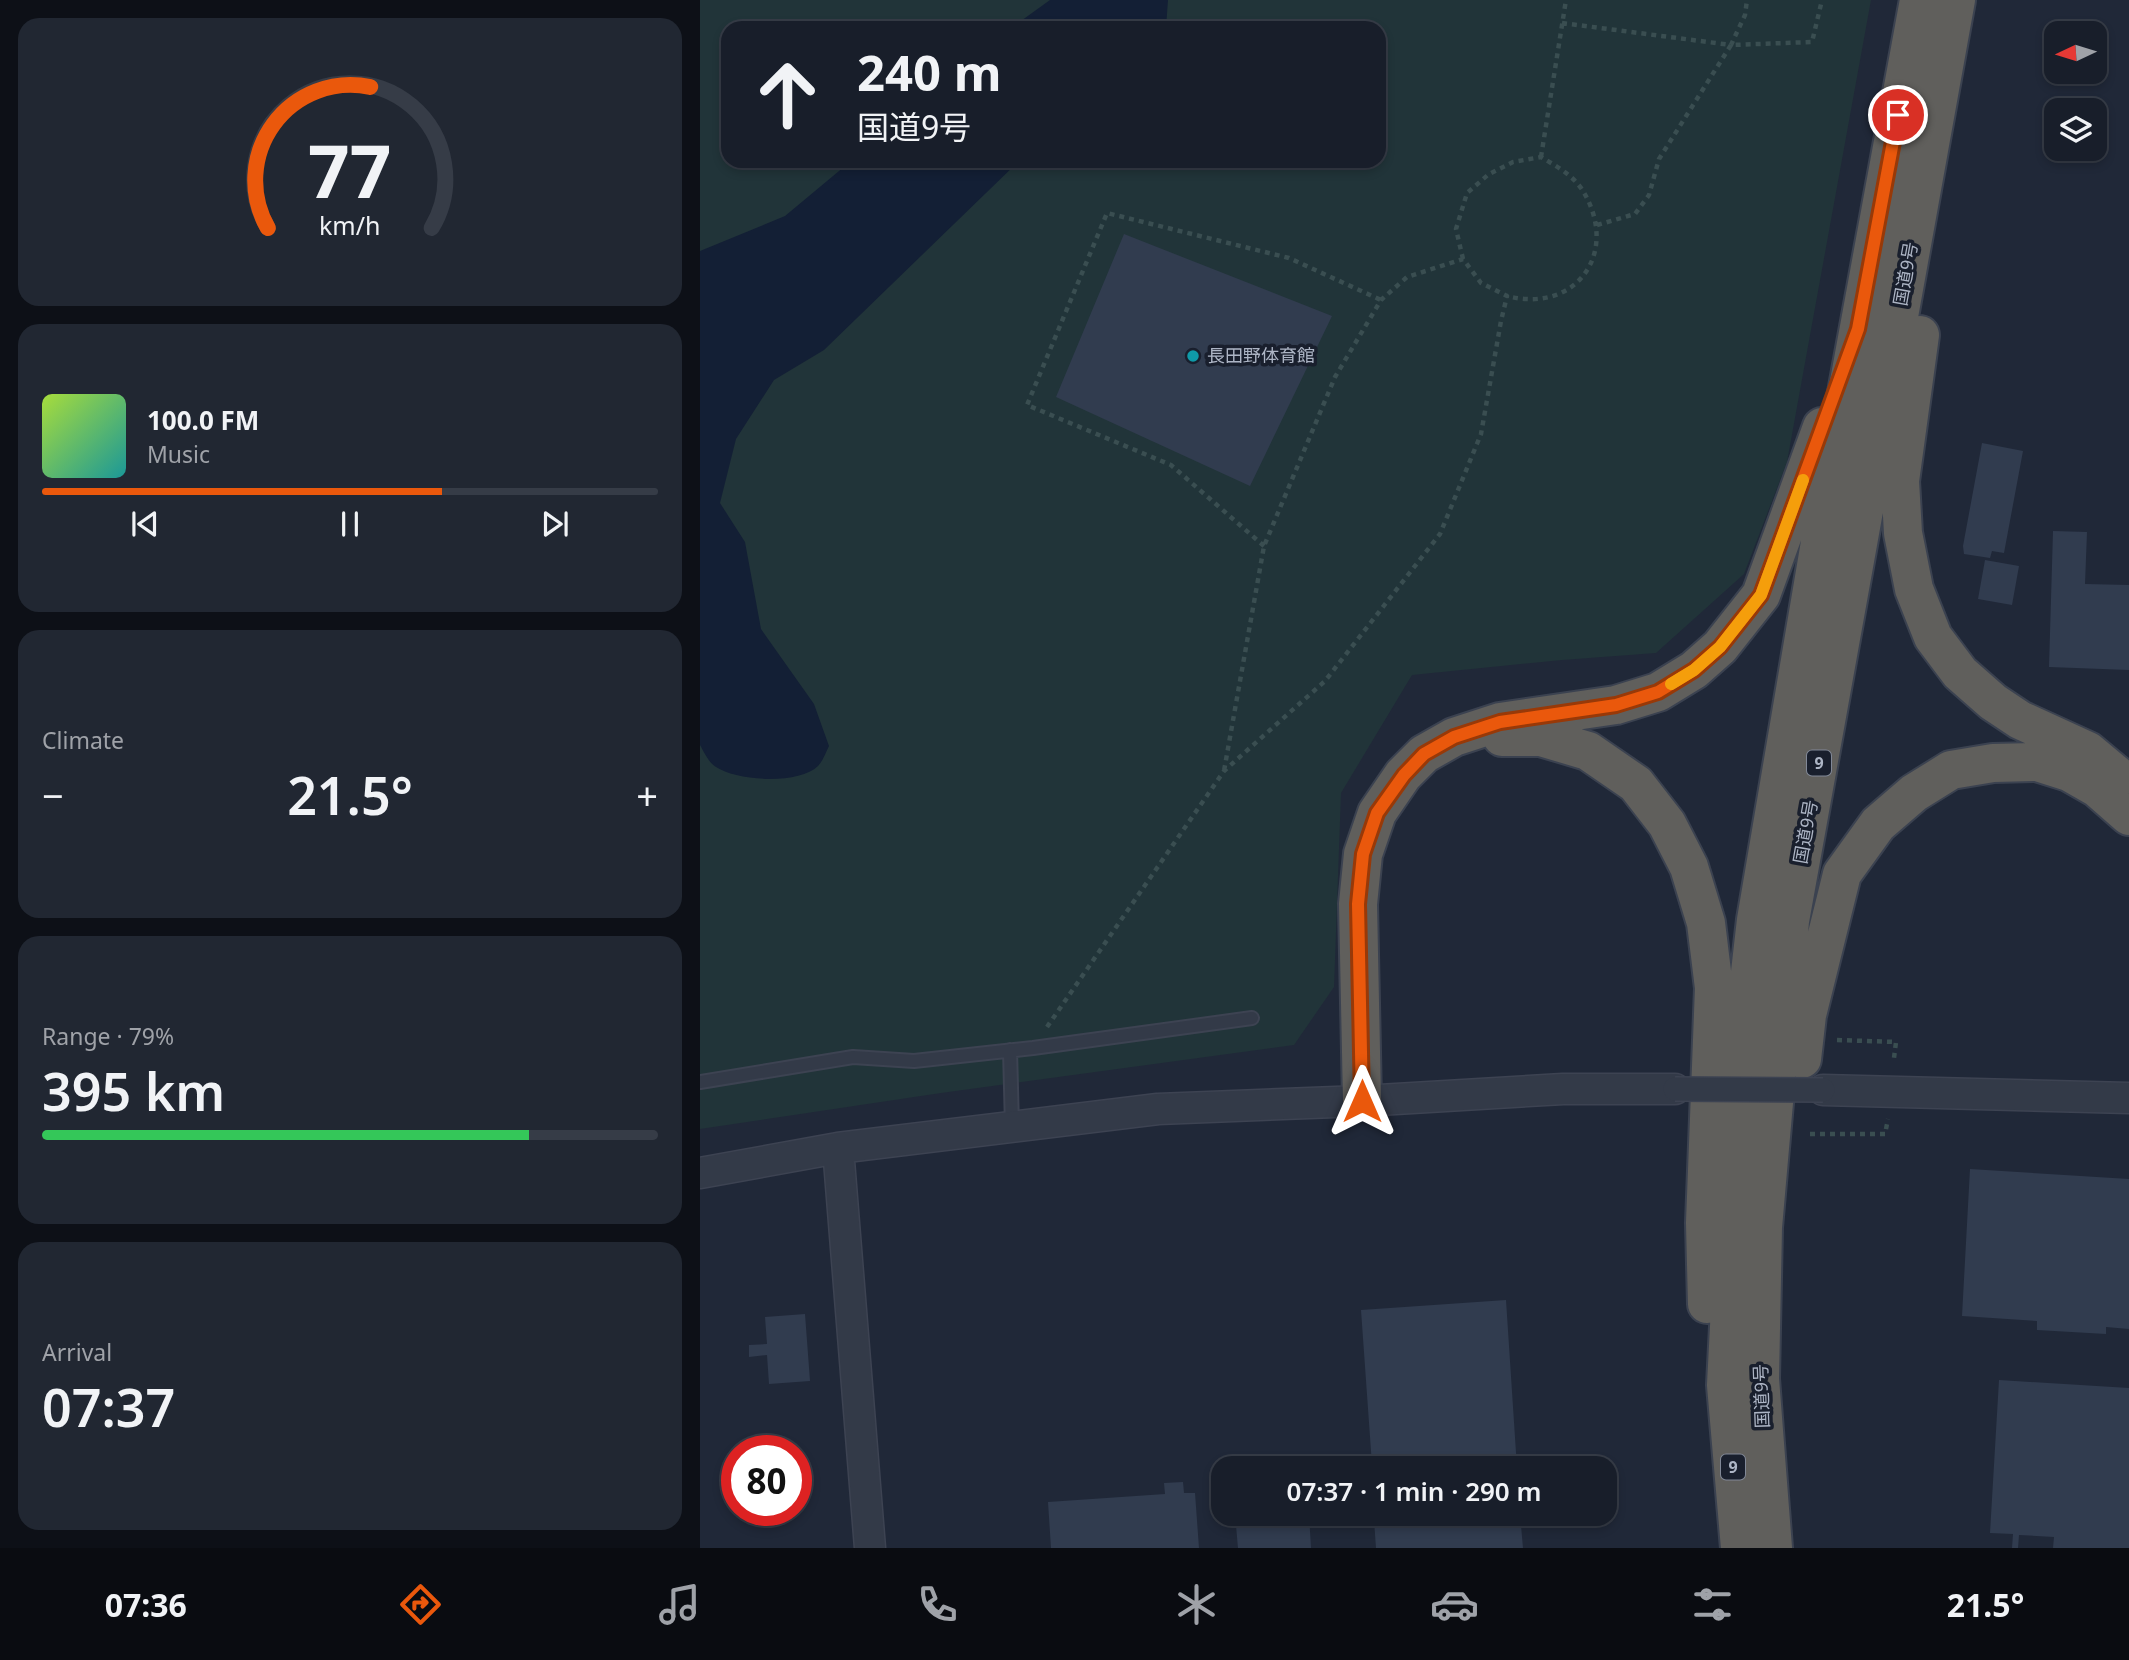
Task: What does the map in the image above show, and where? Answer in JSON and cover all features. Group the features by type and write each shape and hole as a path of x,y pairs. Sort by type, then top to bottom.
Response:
{"highway":[{"name":"国道9号","path":"1761,1543 1726,1385 1745,1016 1756,920 1858,329 1919,0"},
{"name":"国道9号","path":"1761,1543 1763,1227 1790,921 1955,0"},
{"path":"1927,152 1933,246 1900,481 1903,533 1914,589 1933,637 1960,673 1993,702 2020,720 2088,751 2119,776 2129,796"},
{"path":"1362,1101 1358,904 1363,854 1377,813 1404,775 1424,754 1454,737 1500,722 1616,705 1658,692 1694,670 1720,647 1761,595 1858,329"},
{"path":"1454,737 1541,737 1588,751 1636,784 1667,824 1689,867 1706,923 1714,988 1705,1223 1707,1308 1726,1385"},
{"path":"1761,1543 1794,1119 1807,1015 1842,874 1878,824 1914,793 1951,770 1993,763 2037,762 2069,772 2097,788 2129,816"}],"street":[{"path":"700,1173 838,1148 1158,1109 1563,1089 1823,1090 2129,1098"},
{"path":"838,1148 870,1548"}],"lane":[{"path":"700,1082 853,1057 914,1060 1033,1048 1252,1018"},
{"path":"1010,1050 1013,1127"}],"path":[{"path":"1541,157 1566,0"},
{"path":"1597,225 1635,214 1649,195 1659,159 1731,45 1745,15 1747,0"},
{"path":"1562,23 1731,45 1812,41 1822,0"},
{"path":"1541,157 1566,172 1583,190 1597,225 1595,256 1577,284 1552,298 1525,300 1507,296 1481,283 1463,259 1456,229 1466,193 1489,174 1513,162 1541,157"},
{"path":"1264,546 1171,466 1027,405 1107,213 1289,258 1381,300"},
{"path":"1224,771 1264,546 1335,377 1381,300 1407,277 1463,259"},
{"path":"1033,1048 1224,771 1325,681 1440,534 1481,434 1507,296"},
{"path":"1835,1039 1896,1042 1894,1058"},
{"path":"1810,1134 1885,1134 1888,1117"}],"green space":[{"path":"700,0 1871,0 1787,462 1744,574 1656,653 1412,675 1341,793 1334,987 1294,1045 700,1129"}],"water":[{"path":"1050,0 1168,0 1166,21 1021,21"},
{"path":"843,168 1012,168 824,350 774,380 736,439 720,503 745,542 761,629 814,704 829,746 818,766 809,772 768,779 726,772 713,765 700,745 700,251 785,216"}],"building":[{"name":"長田野体育館","path":"1124,234 1332,316 1250,486 1056,397"},
{"path":"1982,443 2023,451 2004,553 1992,551 1990,558 1964,554 1963,546"},
{"path":"2053,531 2087,532 2085,584 2129,585 2129,670 2049,667"},
{"path":"1985,560 2019,566 2012,605 1978,599"},
{"path":"1970,1169 2129,1179 2129,1329 2106,1327 2106,1334 2037,1330 2037,1321 1962,1316"},
{"path":"1506,1300 1516,1456 1371,1456 1361,1310"},
{"path":"805,1314 810,1381 769,1384 767,1355 749,1357 749,1345 767,1344 765,1317"},
{"path":"1999,1380 2129,1388 2129,1548 2053,1548 2054,1537 2019,1535 2018,1548 2012,1548 2013,1534 1990,1533"},
{"path":"1183,1482 1184,1493 1195,1493 1199,1548 1051,1548 1048,1502 1165,1494 1164,1483"},
{"path":"1236,1526 1310,1526 1311,1548 1238,1548"},
{"path":"1374,1526 1521,1526 1523,1548 1376,1548"}],"slow traffic":[{"path":"1671,684 1694,670 1720,647 1761,595 1803,480"}],"place":[{"name":"長田野体育館","path":"1193,356"}],"route":[{"path":"1362,1101 1358,904 1363,854 1377,813 1404,775 1424,754 1454,737 1500,722 1616,705 1658,692 1694,670 1720,647 1761,595 1858,329 1898,115"}]}
